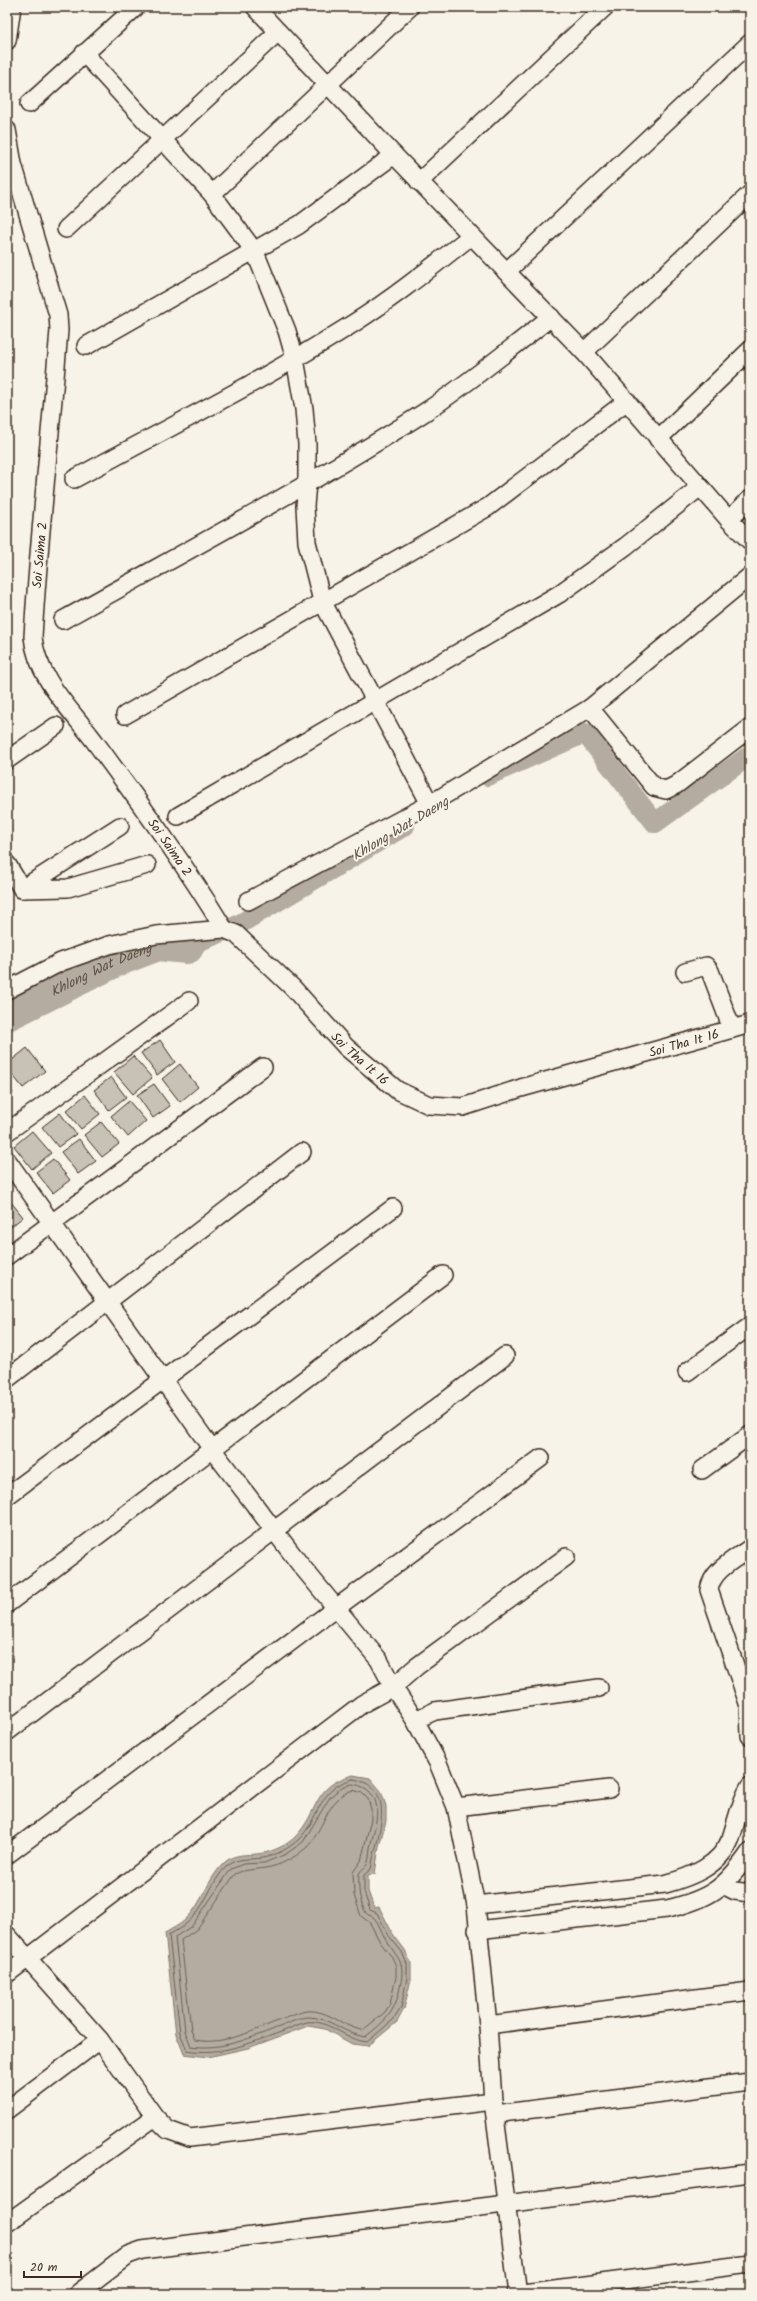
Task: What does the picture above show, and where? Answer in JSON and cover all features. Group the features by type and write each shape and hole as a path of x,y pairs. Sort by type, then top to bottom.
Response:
{"street":[{"path":"7,41 12,7"},
{"path":"29,104 136,7"},
{"path":"255,7 419,182 584,352 700,487 750,542"},
{"path":"212,194 410,7"},
{"path":"419,182 606,7"},
{"path":"66,229 278,32"},
{"path":"506,272 750,43"},
{"path":"84,53 212,194 255,252 287,330 295,360 304,409 307,482 305,506 306,542 322,601 430,804"},
{"name":"Soi Saima 2","path":"7,130 14,164 58,315 59,330 49,454 38,545 33,637 34,650 39,666 52,686 98,745 204,895 224,928"},
{"path":"86,346 255,252 299,225 394,155"},
{"path":"584,352 750,194"},
{"path":"74,479 295,360 355,323 399,292 471,236"},
{"path":"63,620 307,482 425,412 456,391 551,317"},
{"path":"658,438 750,350"},
{"path":"125,715 488,507 627,401"},
{"path":"178,816 559,594 626,546 700,487"},
{"path":"729,520 750,499"},
{"path":"248,901 430,804 590,708 750,576"},
{"path":"590,708 654,788 666,790 676,785 750,728"},
{"path":"7,760 56,726"},
{"path":"22,889 120,826"},
{"path":"7,864 22,889"},
{"path":"22,889 68,888 147,865"},
{"path":"7,990 61,962 109,945 156,935 224,928"},
{"name":"Soi Tha It 16","path":"224,928 236,934 293,988 346,1047 397,1090 429,1105 463,1107 521,1088 750,1024"},
{"path":"685,972 700,966 706,966 710,971 732,1029"},
{"path":"7,1132 189,1001"},
{"path":"7,1256 263,1067"},
{"path":"7,1379 302,1152"},
{"path":"7,1160 212,1449 299,1563 379,1660 393,1687 415,1720 438,1763 456,1807 476,1905 477,1930 488,2025 494,2108 517,2294 750,2264"},
{"path":"7,1496 393,1208"},
{"path":"7,1604 443,1275"},
{"path":"687,1372 750,1326"},
{"path":"7,1732 505,1356"},
{"path":"702,1470 750,1435"},
{"path":"7,1855 336,1608 541,1458"},
{"path":"750,1548 710,1580 709,1590 745,1674 749,1705 750,1736"},
{"path":"7,1974 362,1704 393,1687 416,1667 566,1557"},
{"path":"415,1720 435,1711 598,1688"},
{"path":"456,1807 609,1789"},
{"path":"476,1905 664,1884 685,1879 703,1870 718,1857 730,1839 747,1794"},
{"path":"477,1930 667,1909 692,1903 715,1892 723,1885 735,1874 750,1852"},
{"path":"723,1885 735,1891 750,1893"},
{"path":"7,1935 100,2040 155,2117 168,2130 190,2138 750,2082"},
{"path":"488,2025 750,1991"},
{"path":"7,2110 100,2040"},
{"path":"7,2223 155,2117"},
{"path":"77,2294 128,2255 142,2250 750,2173"}],"water":[{"path":"353,1775 370,1778 381,1791 386,1806 386,1821 379,1846 375,1874 368,1875 368,1891 374,1908 379,1907 393,1934 405,1950 411,1963 411,1979 404,2009 397,2022 368,2046 352,2044 325,2029 308,2026 248,2048 208,2057 184,2054 176,2034 165,1933 181,1924 191,1914 219,1868 225,1862 238,1856 272,1851 288,1843 303,1828 323,1793 339,1780"}],"building":[{"path":"160,1040 175,1062 157,1075 141,1053"},
{"path":"27,1048 45,1071 23,1088 7,1068 7,1064"},
{"path":"133,1056 152,1078 133,1094 114,1072"},
{"path":"180,1064 198,1087 180,1102 162,1079"},
{"path":"111,1077 126,1097 109,1110 94,1090"},
{"path":"154,1084 170,1106 153,1118 137,1095"},
{"path":"7,1085 13,1093 7,1098"},
{"path":"85,1095 100,1114 81,1129 66,1111"},
{"path":"129,1101 146,1121 128,1137 111,1116"},
{"path":"60,1113 76,1134 58,1147 42,1127"},
{"path":"101,1122 119,1144 102,1157 84,1135"},
{"path":"32,1131 51,1153 32,1169 14,1146"},
{"path":"79,1139 96,1161 78,1174 61,1152"},
{"path":"53,1159 70,1180 53,1193 36,1172"},
{"path":"7,1197 23,1217 7,1230"}],"waterway":[{"name":"Khlong Wat Daeng","path":"487,776 585,733 655,823 750,755"},
{"name":"Khlong Wat Daeng","path":"187,947 238,925 405,826"},
{"name":"Khlong Wat Daeng","path":"7,1014 114,961 158,944 187,947"}]}
